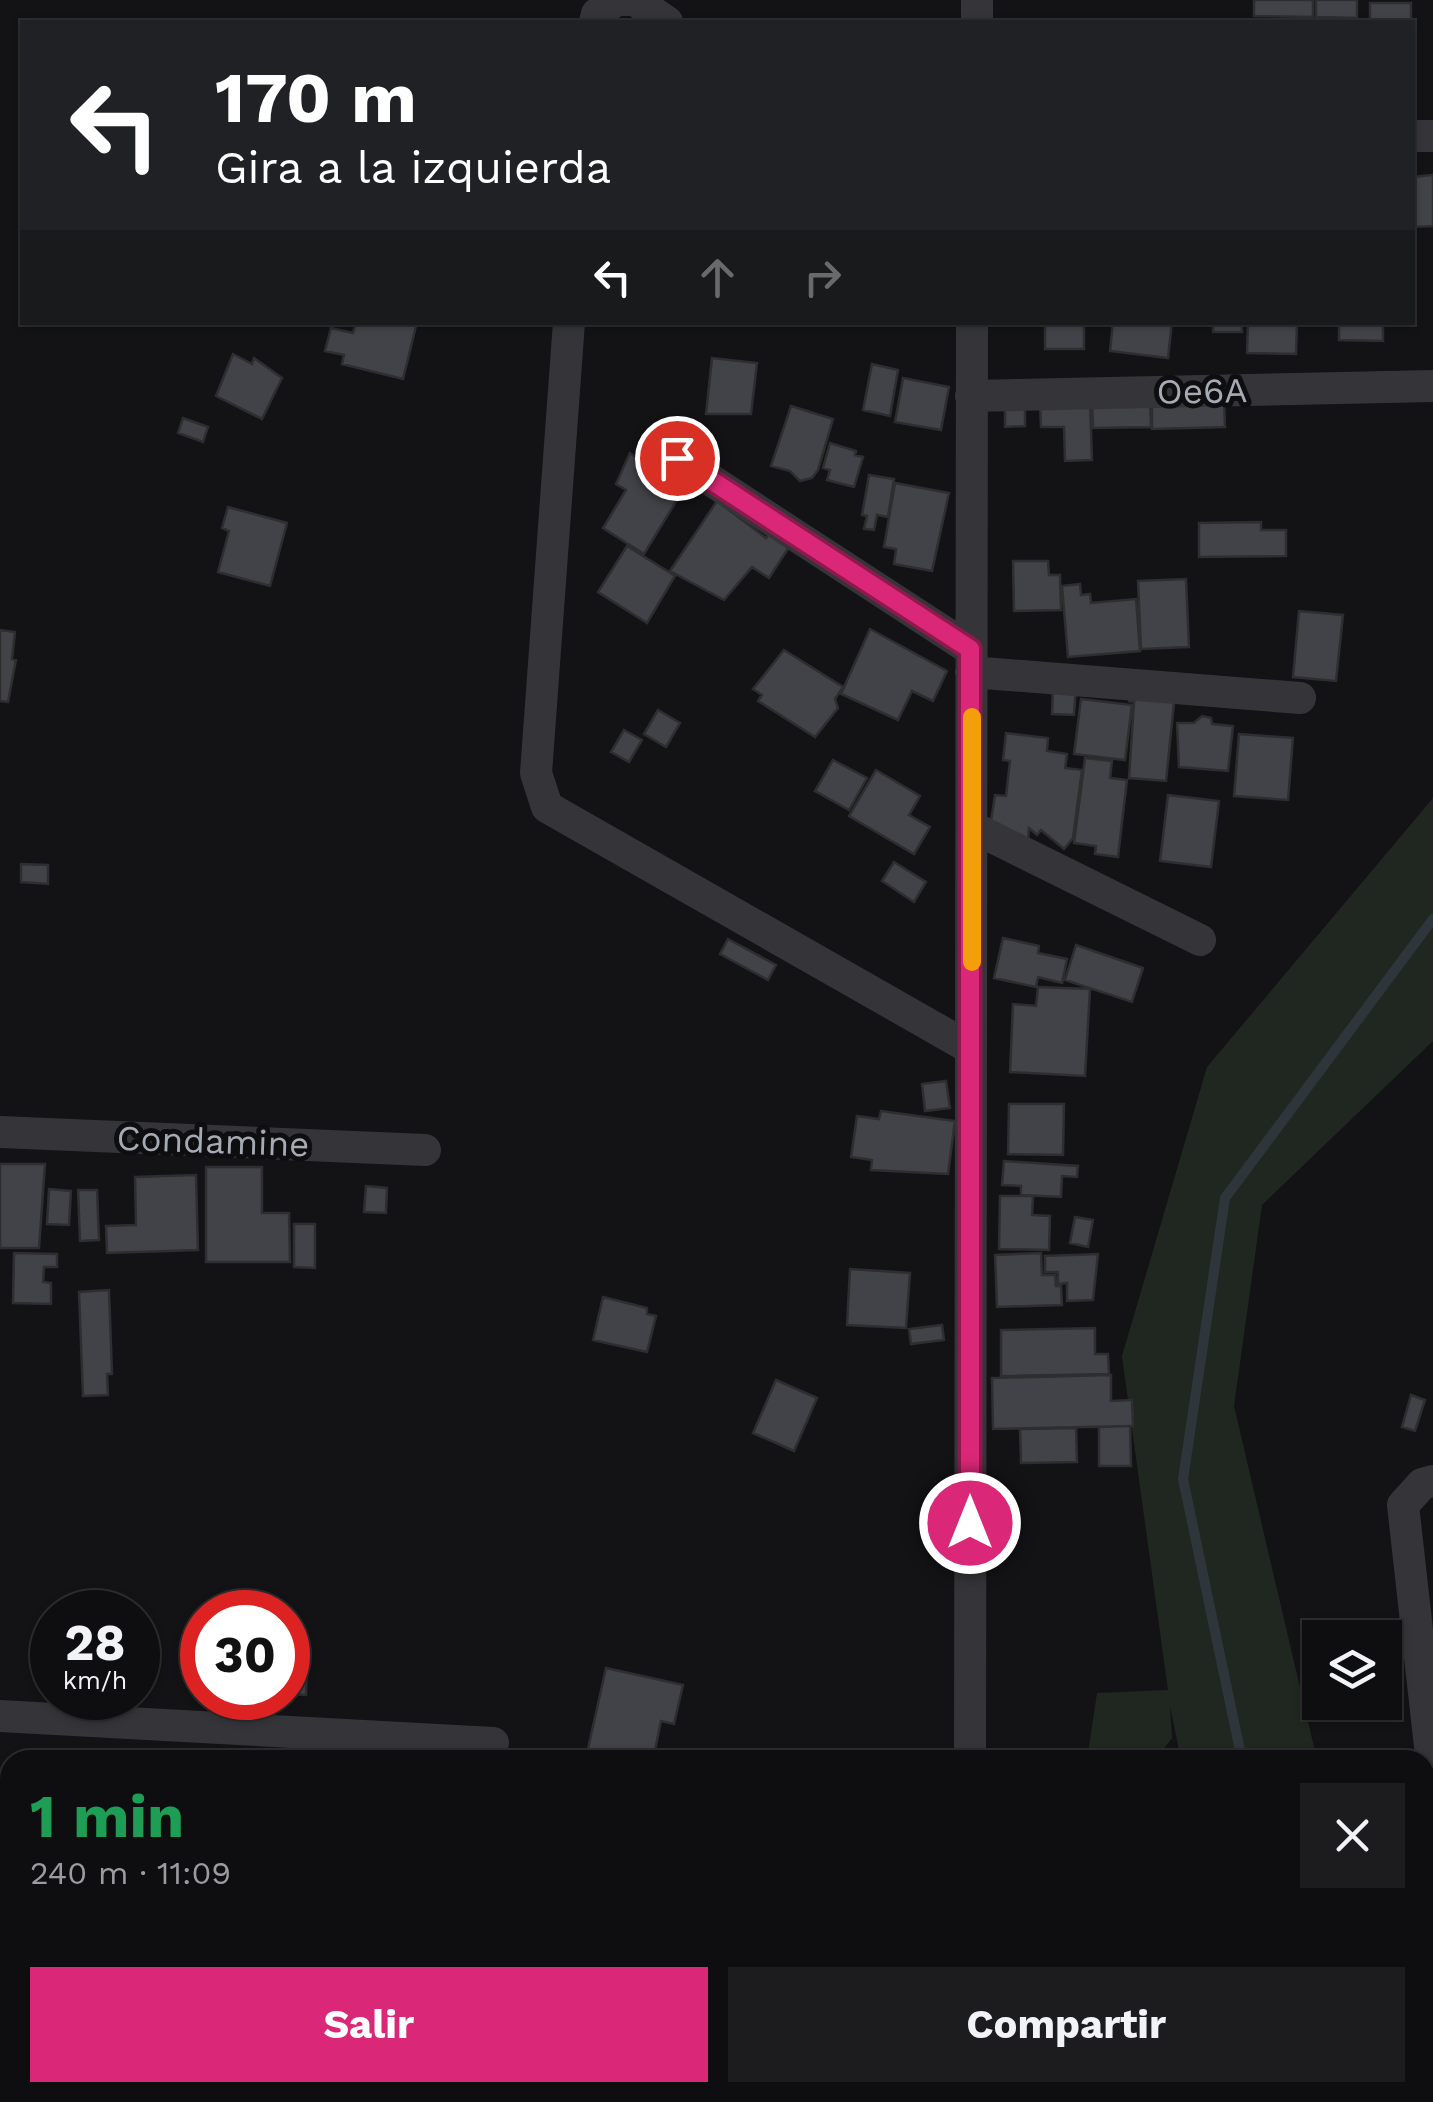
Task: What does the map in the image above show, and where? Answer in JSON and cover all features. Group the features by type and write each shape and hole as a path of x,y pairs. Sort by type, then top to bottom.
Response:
{"street":[{"path":"596,20 597,14 616,0 632,0 664,20"},
{"path":"568,325 536,773 547,807 970,1048"},
{"path":"970,1750 972,325"},
{"name":"Oe6A","path":"971,396 1433,386"},
{"path":"677,458 971,661 1300,698"},
{"path":"974,828 1200,940"},
{"name":"Condamine","path":"0,1132 425,1150"},
{"path":"1431,1750 1403,1505 1422,1484 1433,1480"},
{"path":"0,1716 493,1743"}],"shaded area":[{"path":"1433,798 1433,1041 1262,1205 1234,1406 1302,1696 1302,1720 1308,1720 1315,1750 1179,1750 1170,1706 1172,1738 1163,1750 1088,1750 1097,1693 1168,1690 1122,1356 1207,1067"}],"building":[{"path":"1254,0 1313,0 1313,17 1254,16"},
{"path":"1316,0 1357,0 1357,18 1316,17"},
{"path":"1370,3 1411,3 1411,20 1370,20"},
{"path":"1433,175 1433,226 1415,227 1415,177"},
{"path":"355,325 416,325 403,379 342,364 344,355 325,351 331,328 353,333"},
{"path":"1045,325 1084,325 1084,349 1045,349"},
{"path":"1113,325 1172,325 1168,358 1110,351"},
{"path":"1213,325 1242,325 1242,332 1213,332"},
{"path":"1248,325 1297,325 1296,354 1247,353"},
{"path":"1339,325 1383,325 1383,341 1339,340"},
{"path":"233,354 252,364 254,358 282,378 262,419 216,396"},
{"path":"712,358 757,363 751,414 706,414"},
{"path":"872,364 898,370 890,416 863,410"},
{"path":"903,378 949,387 941,430 895,422"},
{"path":"1224,399 1225,427 1152,429 1152,400"},
{"path":"1150,400 1151,427 1093,428 1092,401"},
{"path":"1090,402 1092,460 1065,461 1064,427 1041,427 1040,403"},
{"path":"1005,404 1025,404 1025,426 1005,427"},
{"path":"791,406 833,419 818,470 812,478 800,481 790,471 771,466"},
{"path":"183,418 208,427 203,442 178,433"},
{"path":"830,443 863,457 854,487 827,480 830,470 823,468"},
{"path":"630,453 683,490 644,554 603,528 626,490 616,484"},
{"path":"869,475 894,479 888,517 877,515 874,530 864,529 867,516 862,515"},
{"path":"895,483 949,493 932,571 894,564 896,549 884,547"},
{"path":"717,501 766,538 769,534 789,547 769,578 752,567 724,600 670,571"},
{"path":"228,507 287,523 270,586 218,572 229,531 222,528"},
{"path":"1261,522 1261,530 1286,530 1286,556 1199,557 1199,523"},
{"path":"627,546 675,576 647,623 598,592"},
{"path":"1013,561 1048,561 1049,575 1060,575 1061,610 1014,611"},
{"path":"1186,579 1189,647 1141,649 1138,581"},
{"path":"1080,584 1081,595 1090,594 1091,603 1136,599 1140,651 1068,657 1062,586"},
{"path":"1299,611 1343,615 1336,681 1293,677"},
{"path":"870,629 947,671 933,701 912,691 898,720 841,694"},
{"path":"0,630 15,632 12,659 16,660 8,702 0,701"},
{"path":"784,650 843,687 835,699 838,708 815,737 758,701 762,695 753,689"},
{"path":"1053,686 1076,687 1074,715 1052,714"},
{"path":"1175,694 1166,781 1129,778 1134,702 1128,701"},
{"path":"1081,699 1132,705 1125,760 1074,754"},
{"path":"658,710 680,723 666,747 644,734"},
{"path":"1202,716 1211,718 1212,724 1233,726 1228,771 1179,767 1177,723 1194,723"},
{"path":"624,730 642,740 629,762 611,752"},
{"path":"1006,733 1048,738 1047,751 1067,754 1065,768 1082,770 1073,838 1064,849 1041,830 1037,835 1029,828 1028,839 989,834 995,795 1006,796 1010,761 1003,760"},
{"path":"1239,734 1293,738 1288,800 1234,796"},
{"path":"1085,758 1112,761 1110,778 1127,780 1118,857 1095,854 1096,846 1074,843"},
{"path":"833,760 867,778 849,810 815,791"},
{"path":"876,770 920,796 909,815 930,827 914,854 849,816"},
{"path":"1168,795 1219,801 1211,867 1160,861"},
{"path":"894,862 926,882 914,902 882,881"},
{"path":"21,864 48,865 48,884 21,882"},
{"path":"1003,938 1039,946 1038,953 1067,959 1062,983 1038,977 1036,987 994,978"},
{"path":"728,939 776,965 768,980 720,954"},
{"path":"1076,945 1143,968 1132,1002 1065,980"},
{"path":"1038,987 1090,989 1085,1076 1010,1072 1013,1004 1036,1006"},
{"path":"946,1081 950,1108 925,1111 922,1084"},
{"path":"1009,1104 1064,1104 1063,1155 1008,1154"},
{"path":"881,1111 955,1121 948,1174 871,1170 872,1160 851,1157 857,1116 879,1119"},
{"path":"1004,1161 1078,1166 1077,1177 1062,1176 1061,1197 1021,1195 1021,1186 1002,1185"},
{"path":"0,1164 45,1164 39,1248 0,1248"},
{"path":"206,1167 262,1167 262,1213 289,1213 290,1262 206,1262"},
{"path":"196,1175 198,1250 107,1253 106,1226 136,1225 135,1177"},
{"path":"366,1186 387,1188 386,1213 364,1212"},
{"path":"49,1189 71,1191 69,1225 47,1224"},
{"path":"78,1190 97,1190 99,1240 80,1241"},
{"path":"1000,1196 1033,1196 1032,1215 1050,1216 1049,1250 999,1249"},
{"path":"1075,1217 1093,1220 1088,1247 1070,1243"},
{"path":"294,1224 315,1224 315,1268 294,1267"},
{"path":"14,1253 57,1254 57,1267 44,1267 43,1282 51,1283 51,1304 13,1303"},
{"path":"1041,1253 1042,1275 1055,1275 1056,1286 1061,1286 1062,1305 997,1307 995,1255"},
{"path":"1098,1254 1093,1300 1067,1301 1067,1283 1058,1284 1058,1272 1045,1272 1045,1256"},
{"path":"850,1269 910,1273 906,1328 847,1325"},
{"path":"109,1290 112,1374 107,1374 108,1395 83,1396 79,1292"},
{"path":"603,1297 647,1308 647,1314 656,1316 647,1352 593,1340"},
{"path":"942,1325 944,1340 911,1344 909,1329"},
{"path":"1095,1328 1095,1354 1108,1354 1109,1374 1001,1376 1001,1330"},
{"path":"1111,1375 1111,1401 1132,1400 1133,1426 993,1429 992,1378"},
{"path":"776,1380 817,1398 794,1451 753,1433"},
{"path":"1411,1395 1425,1400 1415,1431 1402,1427"},
{"path":"1130,1426 1131,1466 1099,1466 1099,1427"},
{"path":"1076,1428 1077,1462 1021,1463 1020,1429"},
{"path":"606,1668 683,1685 674,1724 661,1721 655,1750 588,1750"}],"waterway":[{"path":"1240,1750 1183,1479 1225,1198 1433,919"}],"slow traffic":[{"path":"972,717 972,962"}],"route":[{"path":"677,458 970,649 974,828 970,1523"}]}
